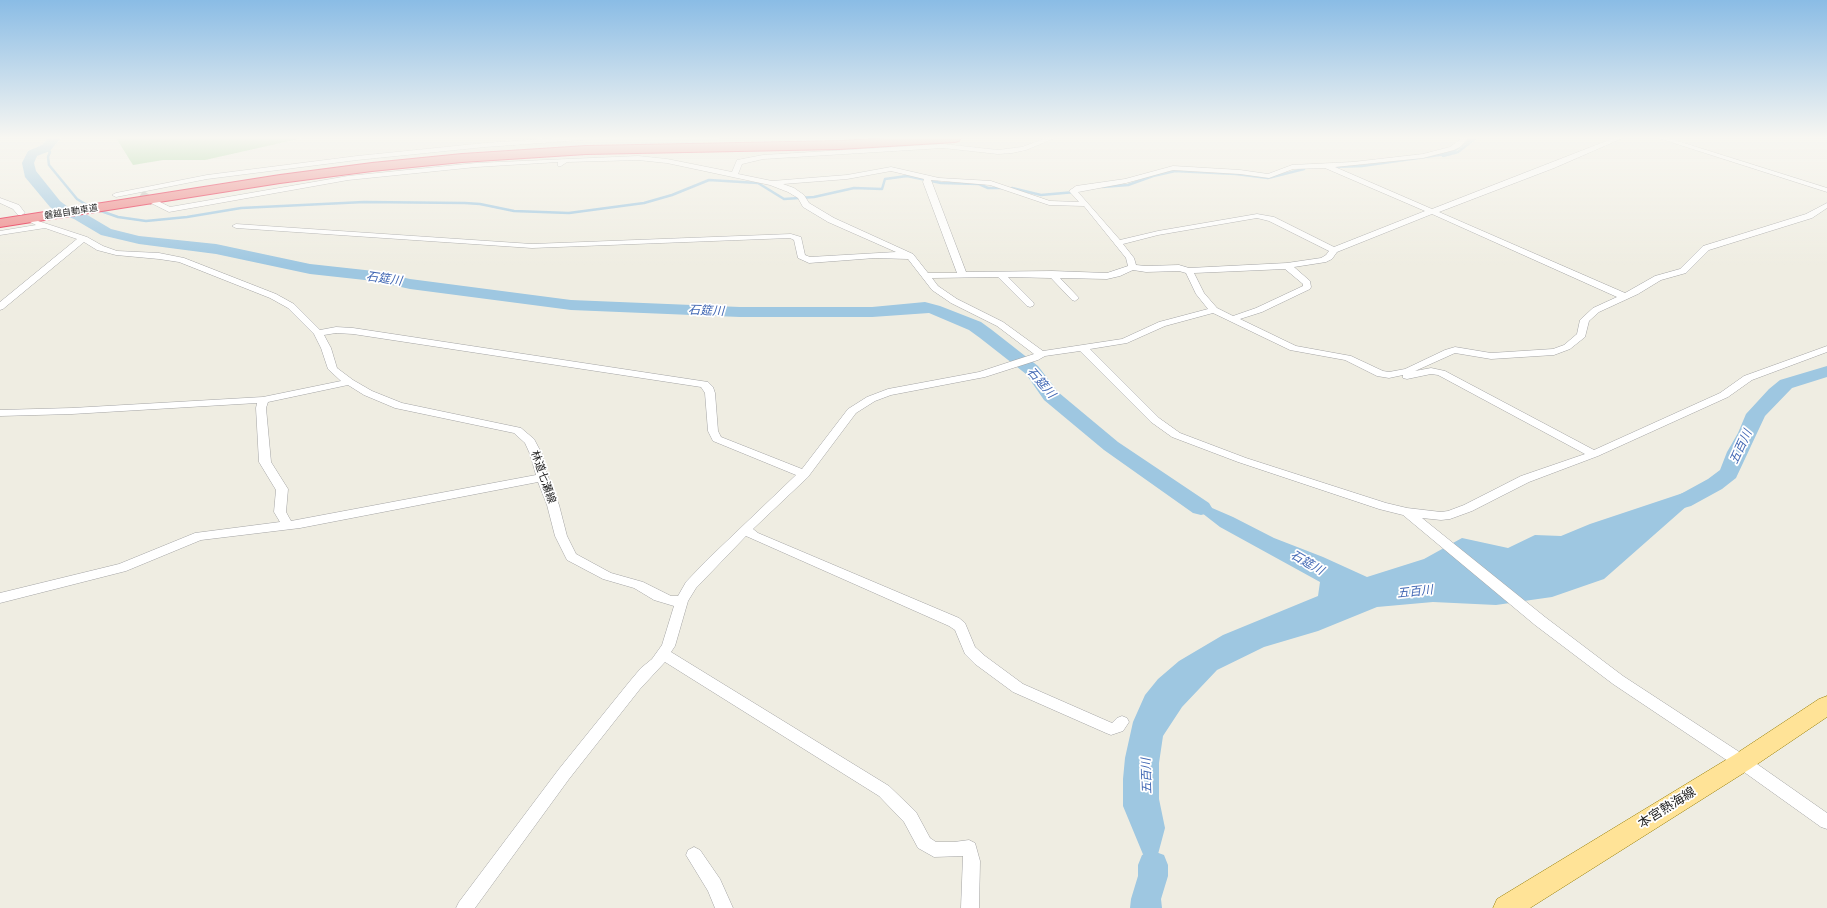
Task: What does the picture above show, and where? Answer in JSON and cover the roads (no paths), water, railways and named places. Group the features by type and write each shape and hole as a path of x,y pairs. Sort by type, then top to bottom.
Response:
{"highway":[{"name":"磐越自動車道","path":"0,223 144,197 257,180"},
{"name":"磐越自動車道","path":"144,197 270,180"},
{"name":"磐越自動車道","path":"0,219 34,218"}],"main road":[{"name":"本宮熱海線","path":"1506,908 1742,762 1827,705"}],"street":[{"path":"116,195 144,197 196,180"},
{"path":"144,197 169,210 333,180"},
{"path":"758,180 772,183 791,190 799,195 806,205 813,210 850,230 900,250 910,256 935,288 954,301 1000,324 1020,337 1039,356"},
{"path":"772,183 804,180"},
{"path":"927,180 962,274"},
{"path":"945,180 991,183 1048,203 1086,204"},
{"path":"1128,180 1073,191 1086,204 1117,244 1130,258 1132,267"},
{"path":"1359,180 1623,296"},
{"path":"926,276 962,274 1052,274 1110,276 1132,267 1146,269 1178,268 1189,271 1287,266 1323,260 1334,250 1512,180"},
{"path":"1796,180 1827,190"},
{"path":"0,200 16,207 34,218 111,252 159,256 181,260 228,277 283,300 318,333 336,330 353,331 704,384 708,387 710,393 713,434 717,439 804,474"},
{"path":"1189,271 1200,294 1214,310 1293,348 1348,358 1381,374 1394,374 1408,372 1455,350 1496,356 1539,354 1561,350 1573,344 1582,335 1585,320 1596,310 1658,278 1683,271 1706,248 1809,216 1827,205"},
{"path":"1117,244 1158,233 1257,216 1271,219 1334,250"},
{"path":"0,233 34,218"},
{"path":"236,226 532,246 791,236 798,239 801,256 809,260 888,254 902,256 916,262"},
{"path":"0,307 77,243 84,239"},
{"path":"1232,319 1259,310 1306,287 1307,283 1287,266"},
{"path":"1000,274 1030,304"},
{"path":"1052,274 1075,298"},
{"path":"465,908 564,774 635,685 664,654 668,646 682,601 691,585 700,574 804,474 848,416 865,402 895,390 964,379 1039,356 1124,341 1162,324 1214,310"},
{"name":"林道七瀬線","path":"318,333 326,348 332,369 349,382 368,393 399,406 517,430 530,441 536,454 542,478 553,505 561,536 566,548 576,562 607,576 638,585 666,599 682,601"},
{"path":"1083,348 1155,420 1176,435 1242,460 1383,506 1407,512 1450,515 1468,508 1525,478 1594,454 1724,395 1748,378 1827,349"},
{"path":"1394,374 1408,376 1431,372 1441,373 1594,454"},
{"path":"0,413 264,400 349,382"},
{"path":"264,400 261,408 265,462 276,482 282,489 280,512 287,525"},
{"path":"0,598 122,568 188,539 199,536 257,530 287,525 542,478"},
{"path":"1407,512 1540,621 1618,680 1742,762 1827,822"},
{"path":"746,530 754,536 954,622 960,626 970,650 980,660 1018,688 1111,728 1118,727 1122,722"},
{"path":"664,654 884,791 910,817 924,843 934,849 954,850 969,848 972,861 970,908"},
{"path":"694,856 714,885 724,908"}],"water":[{"path":"1713,483 1604,579 1552,597 1496,605 1433,602 1377,607 1318,631 1264,647 1217,670 1182,707 1163,736 1159,763 1159,799 1165,828 1157,858 1159,873 1148,892 1147,864 1123,806 1125,758 1133,722 1145,695 1158,679 1179,661 1223,635 1318,596 1320,582 1220,527 1175,492 1233,517 1274,538 1323,557 1367,577 1424,559 1462,538 1508,548 1535,535 1561,536 1590,524"}],"waterway":[{"name":"石筵川","path":"35,180 55,204 63,210 79,216 106,232 139,240 216,249 310,269 374,276 410,284 571,305 740,312 872,312 925,307 934,309 975,326 986,334 1032,370 1051,396 1111,446 1201,508"},
{"path":"62,180 77,199 90,207"},
{"path":"98,210 118,217 146,221 187,217 241,208 364,202 465,203 480,204 514,211 569,213 644,203 672,195 708,180"},
{"path":"715,180 758,183 784,199 814,197 854,188 882,189 885,180"},
{"path":"928,180 941,183 979,184 988,188 1004,188"},
{"path":"1102,187 1128,185 1141,180"},
{"path":"1012,188 1041,195 1075,192"},
{"name":"五百川","path":"1684,501 1715,484 1729,473 1737,452 1748,433 1756,414 1776,393 1786,384 1827,371"},
{"name":"五百川","path":"1146,908 1146,899 1153,876 1153,865"}],"tunnel":[{"path":"141,194 153,202"}]}
